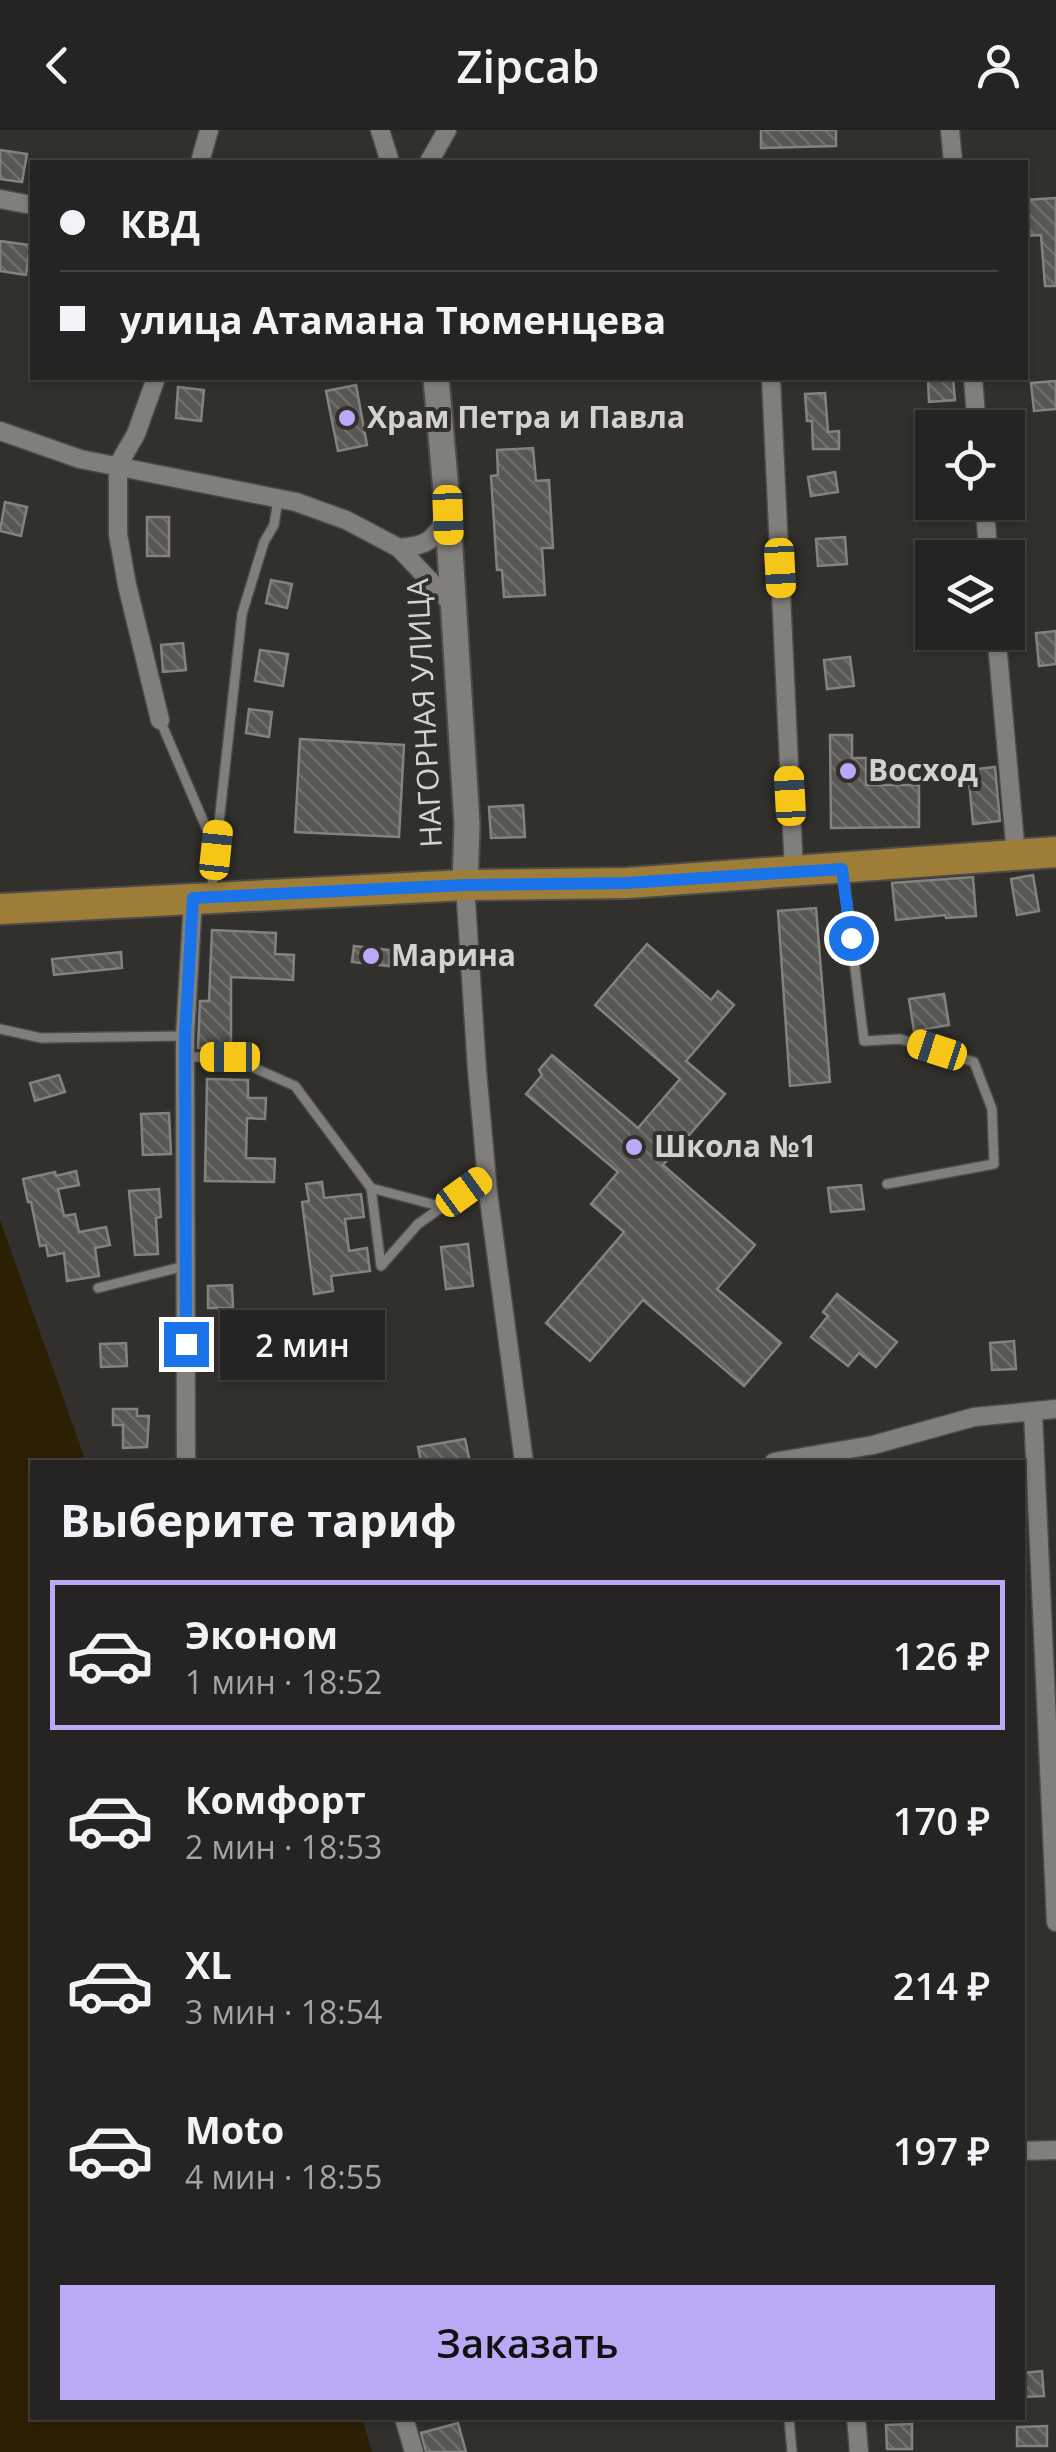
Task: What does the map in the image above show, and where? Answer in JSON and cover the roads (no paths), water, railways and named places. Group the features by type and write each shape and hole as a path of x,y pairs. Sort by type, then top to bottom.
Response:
{"highway":[{"path":"0,908 466,885 627,883 1056,852"}],"street":[{"path":"201,160 209,130"},
{"path":"380,130 389,160"},
{"path":"431,160 447,130"},
{"path":"950,130 953,160"},
{"path":"0,199 30,205"},
{"path":"155,380 136,434 118,466 118,534 160,720"},
{"name":"НАГОРНАЯ УЛИЦА","path":"436,380 448,515 467,824 466,885 486,1176 524,1460"},
{"path":"771,380 794,872"},
{"path":"973,380 976,410"},
{"path":"0,431 80,459 296,502 346,520 399,548 452,604"},
{"path":"399,548 421,546 436,536 448,515"},
{"path":"998,650 1016,854"},
{"path":"186,1460 185,1036 202,898"},
{"path":"786,1460 874,1446 974,1417 1056,1409"},
{"path":"1033,1412 1056,1922"},
{"path":"861,1460 874,1446"},
{"path":"1025,2151 1056,2150"},
{"path":"405,2420 414,2452"},
{"path":"856,2420 858,2452"}],"lane":[{"path":"202,898 216,850 242,614 264,542 274,525 278,500"},
{"path":"160,720 216,850"},
{"path":"842,869 864,1041 900,1038 974,1062 992,1109 994,1164 887,1184"},
{"path":"0,1029 41,1038 185,1036"},
{"path":"185,1057 230,1057 295,1086 371,1188 381,1266 418,1224 486,1176"},
{"path":"371,1188 443,1207"},
{"path":"98,1288 185,1266"},
{"path":"789,2420 792,2452"}],"place":[{"name":"Храм Петра и Павла","path":"347,418"},
{"name":"Восход","path":"848,771"},
{"name":"Марина","path":"371,956"},
{"name":"Школа №1","path":"634,1147"}]}
